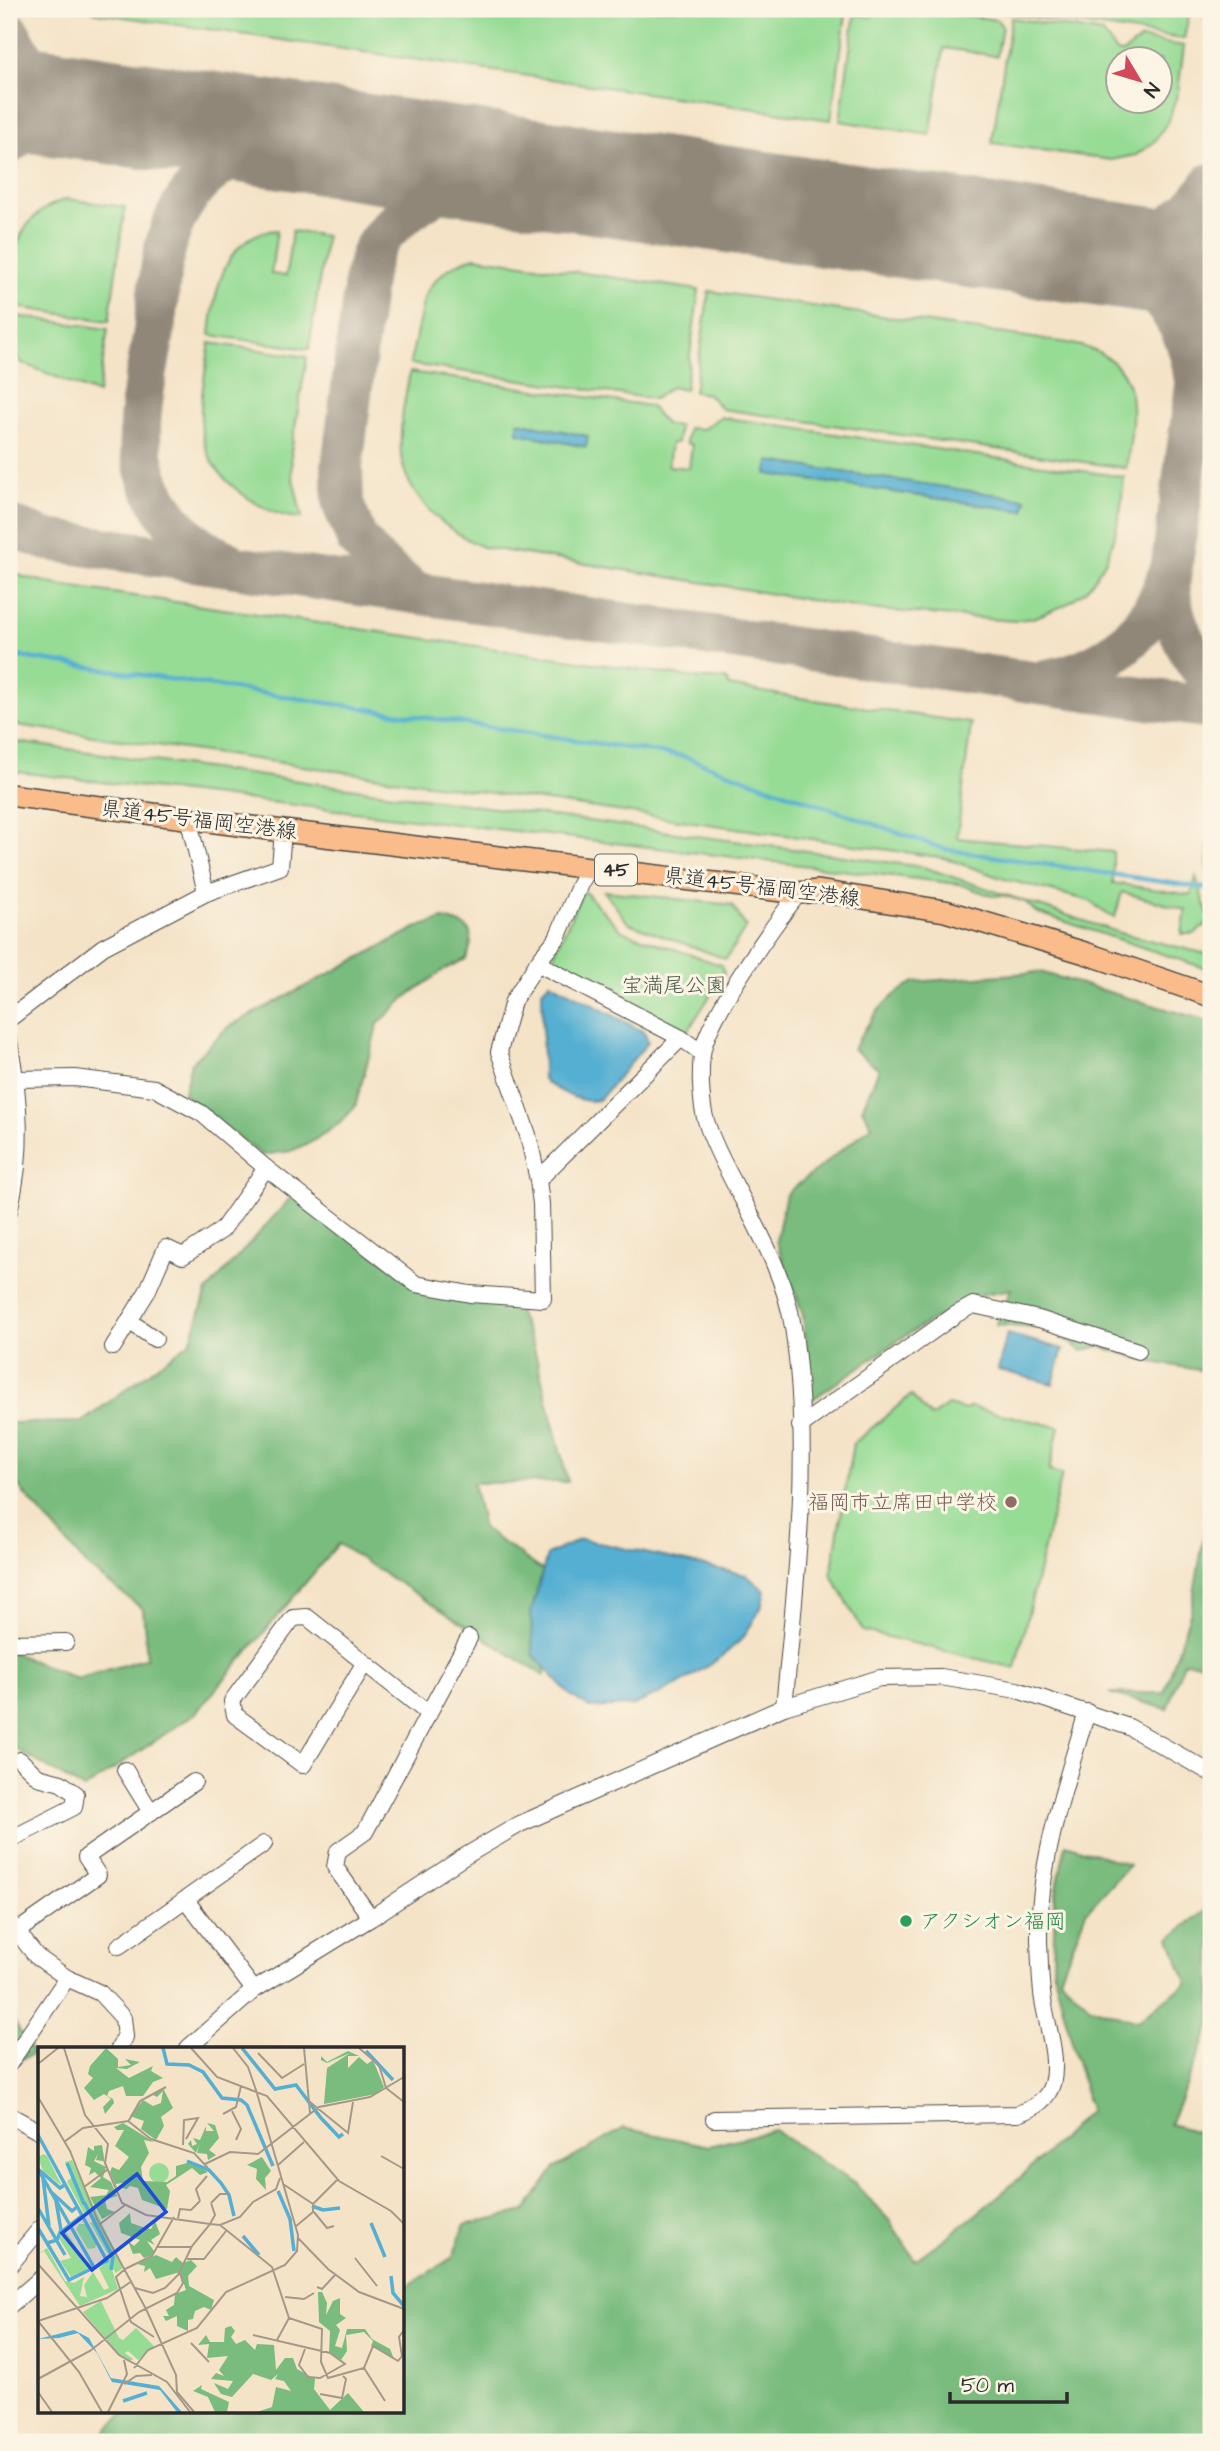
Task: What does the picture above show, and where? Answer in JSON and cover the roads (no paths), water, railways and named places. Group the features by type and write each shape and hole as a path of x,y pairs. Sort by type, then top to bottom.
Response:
{"main road":[{"name":"県道45号福岡空港線","path":"9,795 799,893 818,891 945,911 1085,953 1211,996"}],"street":[{"path":"188,817 206,893"},
{"path":"9,1019 103,947 206,893 280,867 283,831"},
{"path":"12,1078 75,1078 154,1088 201,1113 266,1168 416,1284 470,1294 543,1299 538,1180 528,1135 499,1052 513,1001 557,938 590,867"},
{"path":"784,1706 799,1530 798,1369 788,1305 777,1270 724,1163 703,1110 702,1053 726,999 781,915 799,893"},
{"path":"537,963 681,1038 702,1053"},
{"path":"538,1180 681,1038"},
{"path":"9,1041 20,1121 18,1171 9,1211"},
{"path":"113,1347 147,1292 166,1248 183,1256 222,1230 266,1168"},
{"path":"800,1426 955,1315 973,1305 1039,1319 1138,1351"},
{"path":"129,1321 155,1339"},
{"path":"364,1664 303,1765 235,1715 232,1701 293,1618 307,1618 429,1714"},
{"path":"371,1918 335,1867 338,1851 365,1832 469,1638"},
{"path":"9,1643 66,1642"},
{"path":"190,2047 254,1990 520,1824 784,1706 880,1678 941,1677 1017,1690 1129,1727 1211,1773"},
{"path":"714,2119 1017,2114 1032,2110 1044,2099 1051,2086 1054,2068 1042,1996 1039,1939 1044,1874 1060,1803 1087,1712"},
{"path":"9,1840 74,1807 76,1794 61,1783 38,1777 20,1760"},
{"path":"125,1770 151,1812"},
{"path":"121,2047 125,2037 123,2018 100,1993 67,1978 36,1956 11,1929 98,1874 86,1857 194,1782"},
{"path":"119,1947 264,1844"},
{"path":"186,1900 254,1990"},
{"path":"9,2064 67,1978"},
{"path":"9,2115 38,2131"},
{"path":"9,2266 38,2231"},
{"path":"9,2306 38,2281"}],"water":[{"path":"518,422 588,436 586,447 518,433"},
{"path":"769,461 1026,499 1024,511 767,474"},
{"path":"550,982 644,1032 648,1042 600,1099 579,1099 543,1079 542,990"},
{"path":"1007,1334 1063,1349 1053,1384 998,1370"},
{"path":"581,1539 746,1575 765,1591 761,1608 743,1638 720,1658 678,1685 632,1706 590,1708 569,1694 533,1654 531,1613 547,1555"}],"waterway":[{"path":"9,655 682,756 944,849 1211,889"}],"place":[{"name":"福岡市立席田中学校","path":"1011,1502"},
{"name":"アクシオン福岡","path":"906,1921"}],"park label":[{"name":"宝満尾公園","path":"674,985"}]}
